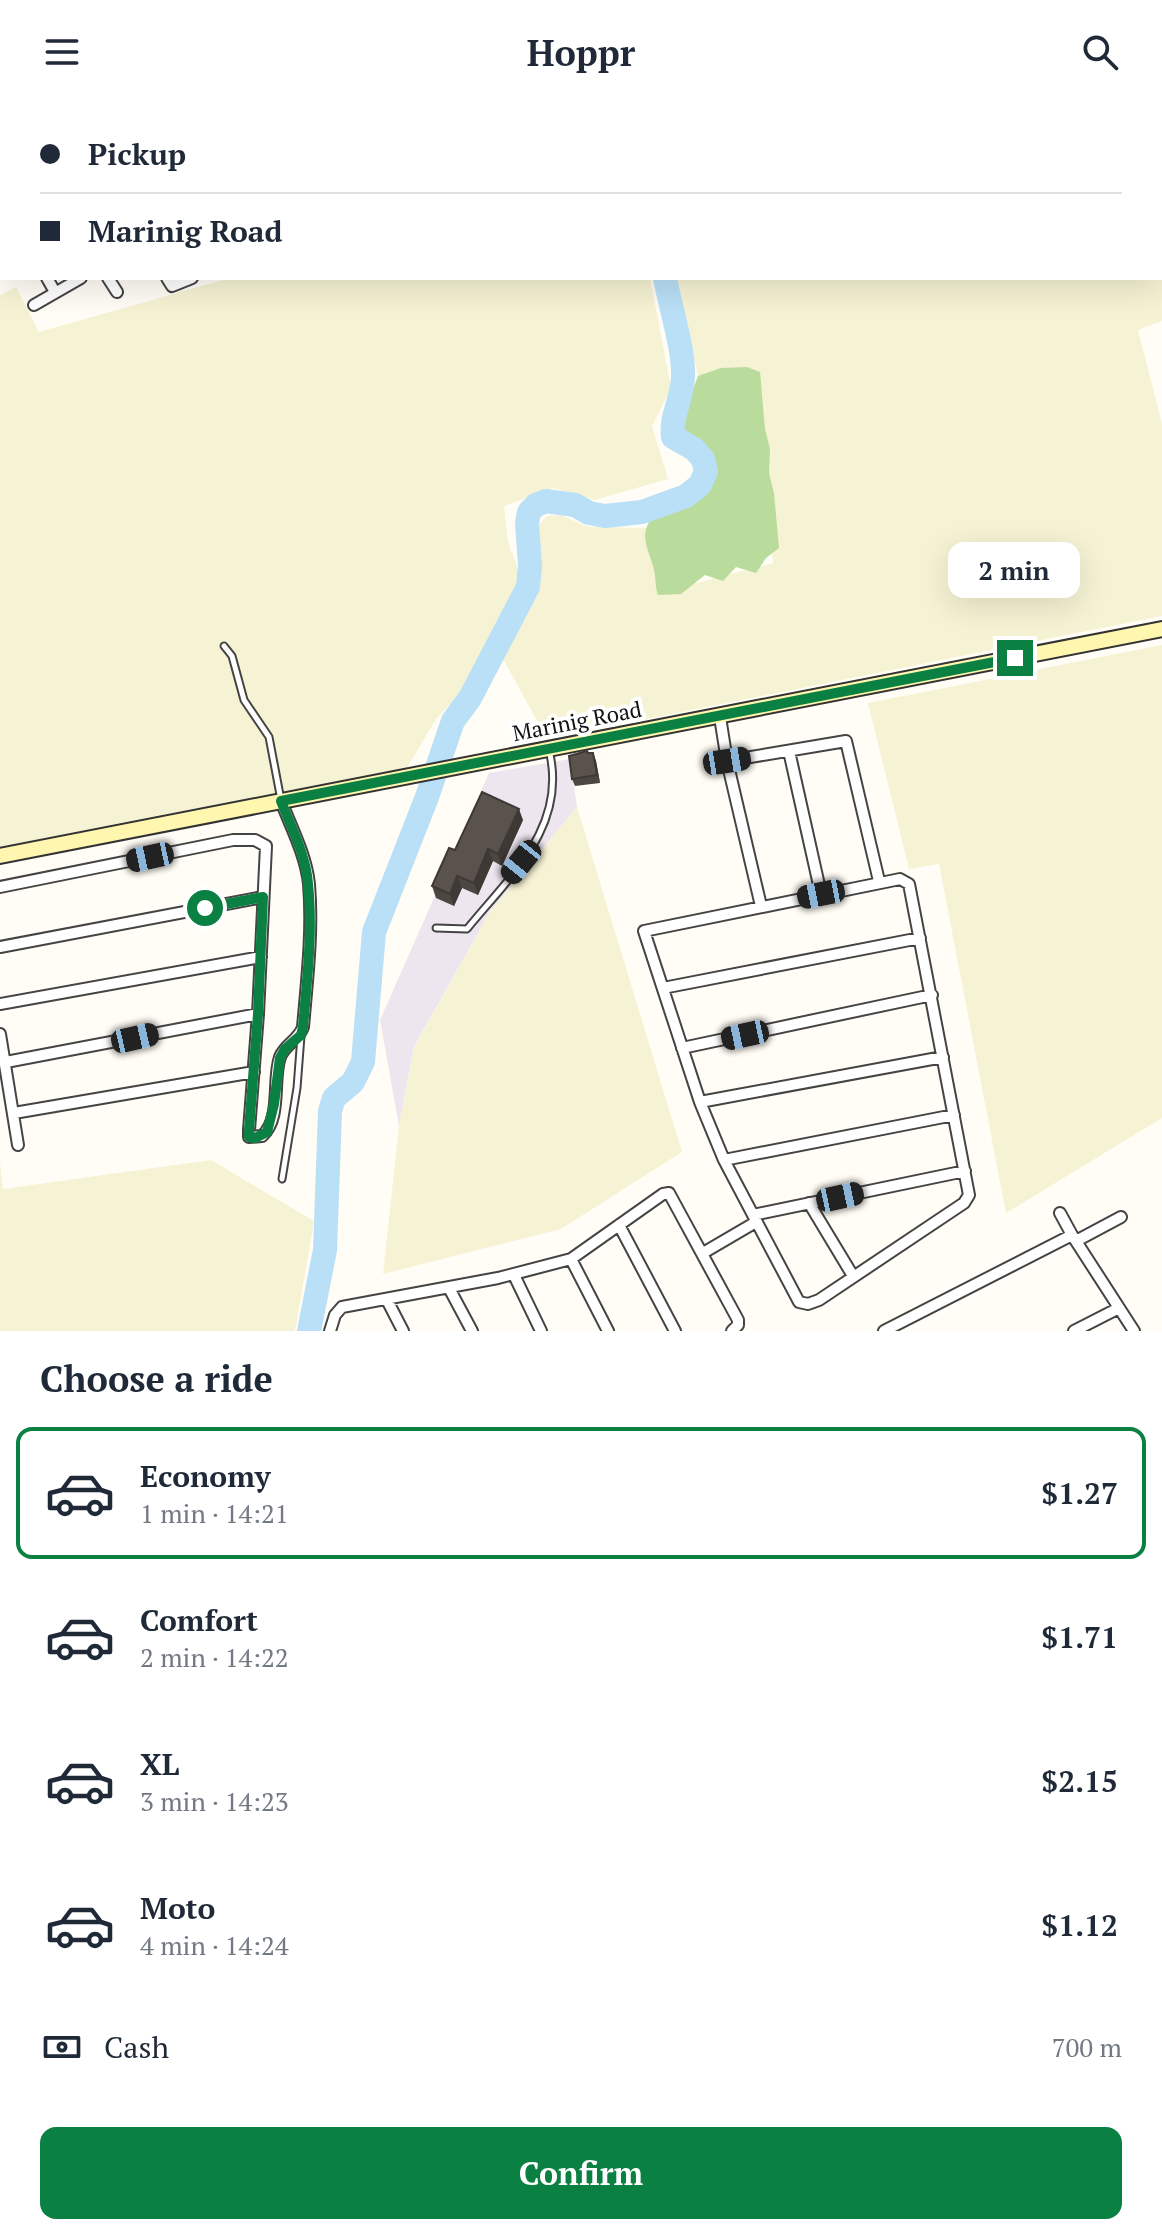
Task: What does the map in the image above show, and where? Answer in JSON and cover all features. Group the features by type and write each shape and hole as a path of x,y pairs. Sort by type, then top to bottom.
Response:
{"street":[{"path":"48,280 55,292"},
{"path":"34,305 77,280"},
{"path":"109,280 117,292"},
{"path":"168,280 172,286 187,280"},
{"name":"Marinig Road","path":"0,856 1162,629"},
{"path":"720,717 727,761 761,906"},
{"path":"727,761 846,741 879,881"},
{"path":"789,751 821,894"},
{"path":"0,887 233,840 255,840 266,846 249,1130 249,1137 255,1138 267,1132 280,1058 301,1035 310,941 308,881 298,842 281,801"},
{"path":"900,879 909,884 969,1195 964,1203 819,1300 808,1304 799,1302 724,1160 700,1102 644,931 821,894 879,881 900,879"},
{"path":"0,947 263,897"},
{"path":"663,988 920,938"},
{"path":"0,1004 261,957"},
{"path":"682,1048 932,995"},
{"path":"6,1062 258,1014"},
{"path":"0,1034 18,1145"},
{"path":"700,1102 943,1057"},
{"path":"14,1113 254,1072"},
{"path":"724,1160 954,1115"},
{"path":"703,1253 754,1218 809,1203 965,1171"},
{"path":"330,1331 335,1315 342,1307 514,1275 571,1259 663,1194 669,1193 738,1320 732,1331"},
{"path":"809,1203 853,1276"},
{"path":"1060,1213 1134,1331"},
{"path":"884,1331 1121,1217"},
{"path":"619,1225 675,1331"},
{"path":"571,1259 608,1331"},
{"path":"514,1275 541,1331"},
{"path":"449,1288 472,1331"},
{"path":"387,1300 403,1331"},
{"path":"1074,1331 1119,1308"}],"lane":[{"path":"224,646 232,656 244,700 269,737 281,801"},
{"path":"436,928 467,929 538,840 549,813 553,779 548,749"},
{"path":"282,1179 297,1088 301,1035"}],"shaded area":[{"path":"223,280 650,280 671,388 652,426 668,479 595,500 554,488 504,506 508,542 521,577 484,669 436,719 407,768 0,850 0,295 16,287 39,332"},
{"path":"676,280 1162,280 1162,321 1138,330 1162,424 1162,616 547,739 502,657 536,586 538,526 547,516 561,515 588,527 648,528 663,592 773,563 754,375 698,376"},
{"path":"1162,645 1162,1118 1006,1213 939,864 909,869 868,703"},
{"path":"570,759 577,807 490,912 414,1047 399,1126 380,1020 489,773"},
{"path":"577,807 682,1152 561,1229 383,1274 399,1126 414,1048 490,912"},
{"path":"211,1160 314,1221 295,1331 0,1331 0,1162 3,1189"}],"green space":[{"path":"747,367 760,372 779,548 766,558 756,573 736,567 723,581 705,575 681,594 658,595 645,540 646,528 657,515 696,501 707,490 713,475 712,452 682,433 679,427 698,376 721,368"}],"building":[{"path":"587,751 593,753 597,775 572,779 569,756"},
{"path":"482,792 519,809 498,854 488,849 474,883 457,876 450,894 432,886 449,848 455,850"}],"waterway":[{"path":"309,1331 325,1250 330,1111 334,1098 353,1082 363,1062 374,932 453,721 470,698 528,587 529,512 546,501 575,505 589,513 605,516 642,512 686,496 700,485 706,471 703,459 694,449 673,437 683,365 665,280"}],"route":[{"path":"205,908 263,897 249,1130 249,1137 255,1138 267,1132 280,1058 292,1041 301,1035 310,941 308,881 298,842 281,801 1015,658"}]}
